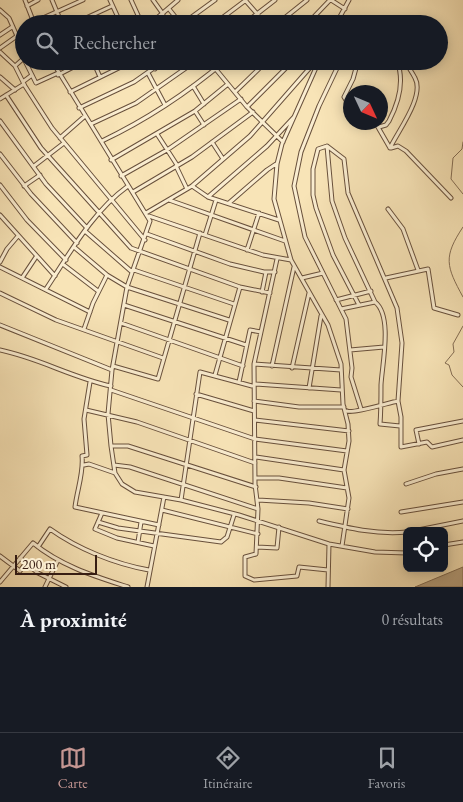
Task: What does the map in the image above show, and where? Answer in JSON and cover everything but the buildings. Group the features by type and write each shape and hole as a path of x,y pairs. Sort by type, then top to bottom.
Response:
{"street":[{"path":"25,0 31,15"},
{"path":"27,6 38,0"},
{"path":"52,0 59,15"},
{"path":"49,15 83,0"},
{"path":"110,0 116,15"},
{"path":"130,0 138,15"},
{"path":"153,0 163,14 178,0"},
{"path":"194,15 215,0"},
{"path":"226,15 246,0 257,14 275,0"},
{"path":"288,15 307,0"},
{"path":"316,15 330,0 345,9"},
{"path":"341,15 350,0"},
{"path":"92,15 112,6"},
{"path":"169,9 174,15"},
{"path":"0,10 9,18 15,34"},
{"path":"0,35 12,27"},
{"path":"15,37 0,50 15,66"},
{"path":"17,70 60,138 145,240"},
{"path":"30,70 36,83 65,70"},
{"path":"56,70 150,221 145,240 127,287 117,341 108,414 114,465 122,484 128,489 181,500 280,527 329,544 375,552 403,553"},
{"path":"96,70 100,77"},
{"path":"70,92 114,70"},
{"path":"80,108 153,70"},
{"path":"91,124 136,103 183,70"},
{"path":"102,141 166,106 215,70"},
{"path":"217,70 247,107 282,142"},
{"path":"235,92 258,70"},
{"path":"247,107 284,70"},
{"path":"147,214 192,186 250,136 307,70"},
{"path":"316,70 282,142 277,164 274,200 291,260 321,316 328,325 334,340 341,370 341,390 348,431 344,470 348,509 342,546"},
{"path":"336,70 319,106 301,152 294,186 305,237 346,319 351,378 360,409"},
{"path":"350,85 356,70"},
{"path":"388,122 401,90 402,79 400,70"},
{"path":"390,148 410,113 416,95 415,78 410,70"},
{"path":"148,73 158,88 166,106"},
{"path":"0,99 15,90 32,75"},
{"path":"0,77 15,90"},
{"path":"111,160 195,111 228,84"},
{"path":"192,86 204,104"},
{"path":"6,95 48,156 125,243 140,253 240,287 270,293"},
{"path":"122,176 167,150 241,99"},
{"path":"195,111 204,125"},
{"path":"133,192 212,142 253,112"},
{"path":"208,197 276,136 296,115"},
{"path":"60,138 85,116"},
{"path":"0,121 40,175 86,229 132,272 134,270 234,304"},
{"path":"381,130 390,148"},
{"path":"157,134 187,189"},
{"path":"212,142 222,159"},
{"path":"34,166 64,143"},
{"path":"327,146 344,159 348,193 359,222 366,232 386,278 397,308 402,343 398,401 401,446 427,442 432,446 463,440"},
{"path":"327,146 332,201 345,238 376,302 380,306 383,317 384,347 380,424 400,426"},
{"path":"327,146 318,149 313,168 313,195 324,232 359,305"},
{"path":"390,148 398,146 406,151 451,198"},
{"path":"0,154 24,186 77,243"},
{"path":"229,203 267,170 277,164"},
{"path":"24,186 40,175"},
{"path":"0,185 27,220 66,260"},
{"path":"46,289 98,212 111,198 128,186"},
{"path":"192,186 208,197 279,220"},
{"path":"168,200 285,241"},
{"path":"205,235 216,200"},
{"path":"388,208 403,229 418,270"},
{"path":"246,250 259,212"},
{"path":"147,214 246,250 277,259 291,260"},
{"path":"0,216 55,276"},
{"path":"0,326 113,368 158,379 200,233"},
{"path":"146,234 230,264 275,272"},
{"path":"0,262 7,249 18,236"},
{"path":"74,247 107,275 127,287 229,320"},
{"path":"22,278 36,257"},
{"path":"277,259 254,364 252,386 255,420 258,534 256,554 244,558 245,576 254,580 297,576 299,567 328,570"},
{"path":"64,265 98,290"},
{"path":"272,366 294,266"},
{"path":"0,268 90,312"},
{"path":"386,278 428,269 434,308 458,315"},
{"path":"262,292 266,271"},
{"path":"302,278 322,273"},
{"path":"84,329 98,290 107,275"},
{"path":"215,375 229,320 240,287"},
{"path":"336,300 371,291"},
{"path":"0,293 56,320 164,358"},
{"path":"292,368 309,293"},
{"path":"341,309 376,302"},
{"path":"124,305 174,323 246,345"},
{"path":"309,388 321,316"},
{"path":"121,323 243,366"},
{"path":"239,382 250,330 261,332"},
{"path":"350,350 384,347"},
{"path":"0,350 47,363 90,382 255,439 347,451"},
{"path":"254,364 341,370"},
{"path":"181,500 200,372 252,386 256,384 341,390"},
{"path":"90,382 86,410 87,455 82,456 84,465 76,492 75,507 159,525"},
{"path":"196,394 254,411"},
{"path":"254,401 298,407 344,407"},
{"path":"346,411 352,413 360,409 398,401"},
{"path":"86,410 137,422 255,463"},
{"path":"255,420 348,431"},
{"path":"419,444 416,430 463,421"},
{"path":"111,446 126,445 256,487"},
{"path":"256,457 344,470"},
{"path":"84,465 89,464 116,473"},
{"path":"114,465 130,467 258,509"},
{"path":"406,484 436,474 463,469"},
{"path":"257,478 347,488"},
{"path":"147,587 164,497"},
{"path":"258,500 309,503 348,509"},
{"path":"401,512 463,502"},
{"path":"162,510 258,534"},
{"path":"102,513 95,529 154,546"},
{"path":"98,522 118,528 221,542 227,537 232,527 234,515"},
{"path":"319,521 388,534 403,532"},
{"path":"433,527 463,521"},
{"path":"138,542 141,522"},
{"path":"257,547 277,548 280,527"},
{"path":"38,547 50,529 72,543 107,557 149,570"},
{"path":"448,545 463,542"},
{"path":"0,582 33,543 58,560 128,587"},
{"path":"328,587 329,544"},
{"path":"0,556 20,571 26,564"},
{"path":"20,558 26,564 66,587"},
{"path":"46,587 58,560"},
{"path":"108,587 110,581"}],"shaded area":[{"path":"463,567 463,587 415,587"}],"waterway":[{"path":"463,142 462,149 453,158 451,179 463,194"},
{"path":"463,227 452,246 449,262 453,277 463,297"},
{"path":"463,326 453,344 454,352 445,363 449,365 452,375 463,387"}]}
